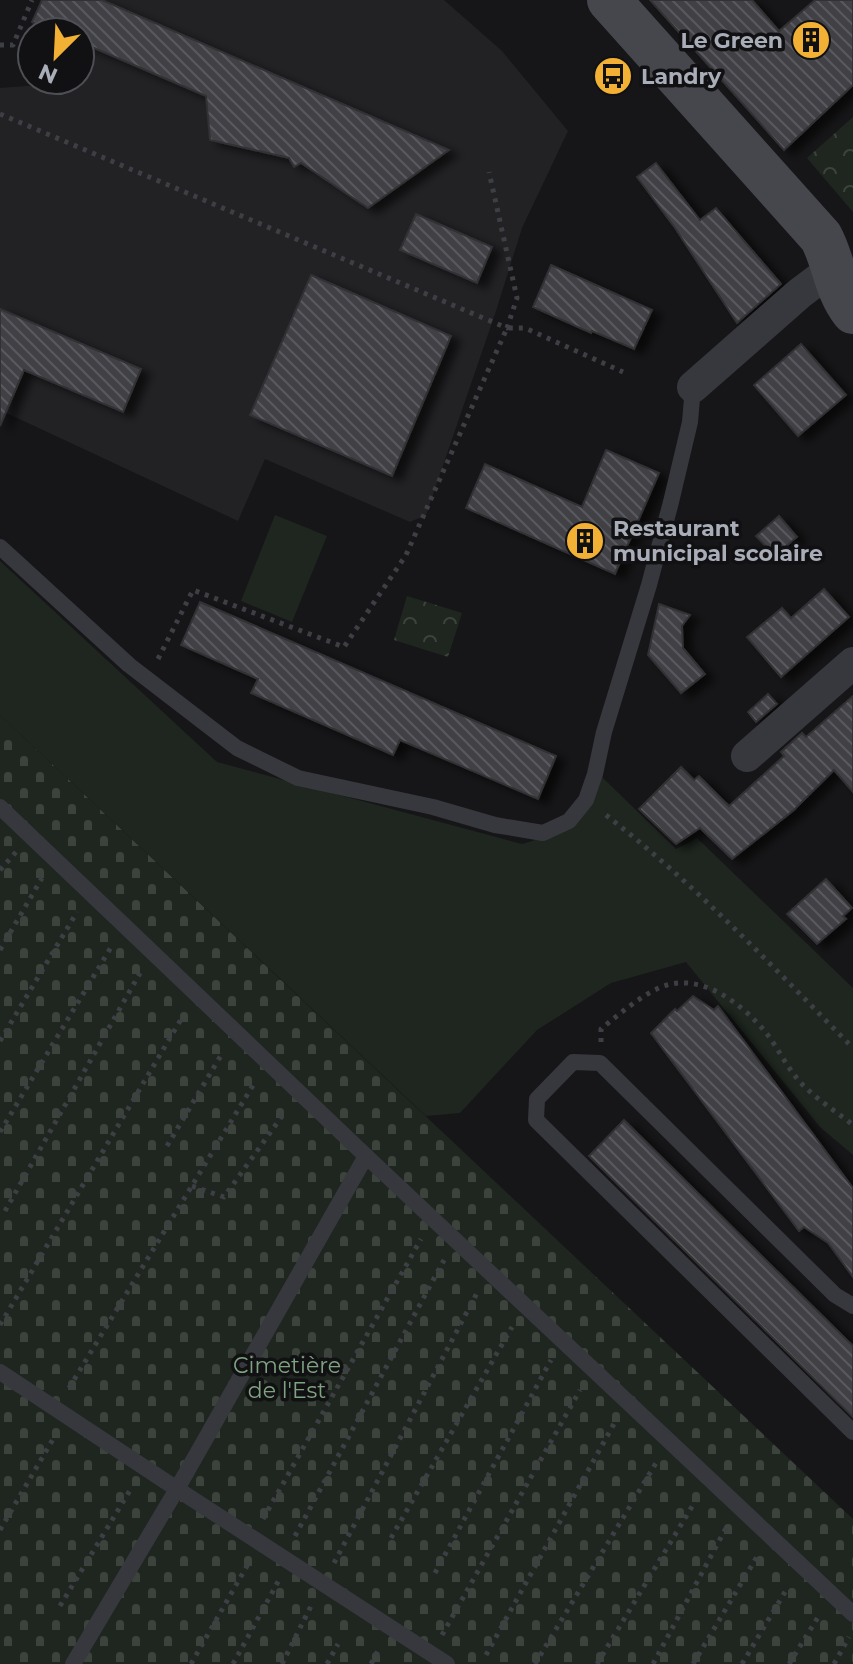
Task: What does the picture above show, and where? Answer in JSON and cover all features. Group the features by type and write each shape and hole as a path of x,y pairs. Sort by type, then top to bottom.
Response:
{"main road":[{"path":"581,0 802,255 815,265 842,276"},
{"path":"609,0 821,237 842,276 840,292 853,312"}],"street":[{"path":"693,387 800,293 842,276"},
{"path":"747,756 853,663"}],"lane":[{"path":"0,547 129,665 237,748 298,778 433,807 495,825 543,833 569,821 586,800 595,774 604,732 661,543 690,422 693,387"},
{"path":"0,807 853,1614"},
{"path":"853,1306 835,1295 600,1063 573,1062 537,1099 536,1120 853,1432"},
{"path":"73,1664 177,1489 366,1156"},
{"path":"0,1372 447,1664"}],"path":[{"path":"0,45 13,45 32,0"},
{"path":"0,114 507,328 525,328 623,372"},
{"path":"148,679 193,590 344,647 406,555 507,328 517,298 489,172"},
{"path":"586,800 652,850 709,902 853,1048"},
{"path":"0,950 53,859"},
{"path":"0,1041 89,893"},
{"path":"0,1132 119,934"},
{"path":"5,1211 152,952"},
{"path":"600,1063 601,1029 628,1006 666,985 691,982 725,995 763,1028 805,1087 853,1125"},
{"path":"0,1325 196,994"},
{"path":"167,1146 235,1031"},
{"path":"0,1530 61,1412 267,1061"},
{"path":"192,1186 224,1197 299,1091"},
{"path":"191,1664 433,1218"},
{"path":"233,1664 455,1239"},
{"path":"282,1664 489,1271"},
{"path":"391,1538 525,1305"},
{"path":"435,1573 552,1360"},
{"path":"431,1654 592,1368"},
{"path":"486,1655 627,1401"},
{"path":"535,1664 657,1462"},
{"path":"60,1606 144,1467"},
{"path":"597,1664 709,1479"},
{"path":"653,1664 738,1506"},
{"path":"693,1664 770,1536"},
{"path":"742,1664 801,1565"},
{"path":"789,1664 822,1611"},
{"path":"834,1664 853,1630"},
{"path":"327,1664 338,1644"}],"shaded area":[{"path":"42,0 444,0 502,51 568,131 522,228 426,515 410,522 265,459 238,521 0,410 0,88 16,87 16,96 96,96 96,16 35,16"}],"green space":[{"path":"853,117 853,212 807,158"},
{"path":"275,515 327,536 292,622 241,601"},
{"path":"0,561 217,762 522,844 555,834 602,777 676,849 697,838 853,988 853,1155 820,1127 686,962 611,983 537,1030 460,1113 426,1116 0,715"},
{"path":"407,596 462,613 448,657 394,640"},
{"name":"Cimetière de l'Est","path":"0,715 853,1519 853,1664 0,1664"}],"building":[{"path":"42,0 102,0 449,150 368,208 301,163 294,167 289,158 210,140 206,96 96,49 96,16 35,16"},
{"name":"Le Green","path":"650,0 752,0 779,31 815,0 853,0 853,85 784,150"},
{"path":"656,163 700,220 716,208 781,284 737,323 675,228 637,177"},
{"path":"416,214 492,247 477,283 400,250"},
{"path":"551,265 652,310 634,349 533,307"},
{"path":"311,275 451,336 392,476 250,415"},
{"path":"0,309 141,369 123,412 24,370 0,426"},
{"path":"801,344 846,395 798,436 754,385"},
{"name":"Restaurant municipal scolaire","path":"606,450 659,473 615,574 466,508 485,464 582,507"},
{"path":"779,516 797,537 775,556 756,536"},
{"path":"824,589 849,617 781,677 747,637 782,608 791,618"},
{"path":"200,602 556,756 538,799 400,740 393,755 251,693 258,679 181,645"},
{"path":"659,604 690,615 682,626 683,648 705,674 681,693 648,655"},
{"path":"768,694 777,704 756,722 748,712"},
{"path":"853,696 853,792 834,770 794,810 732,859 700,828 676,844 639,809 681,767 694,780 699,776 729,806 784,756 781,752 802,733 806,737"},
{"path":"826,879 852,908 843,916 846,919 817,944 787,914"},
{"path":"693,996 714,1010 718,1006 853,1188 853,1277 828,1243 804,1227 799,1231 651,1033"},
{"path":"624,1120 853,1346 853,1417 589,1156"}],"place":[{"name":"Le Green","path":"811,40"},
{"name":"Landry","path":"613,76"},
{"name":"Restaurant municipal scolaire","path":"585,541"}]}
